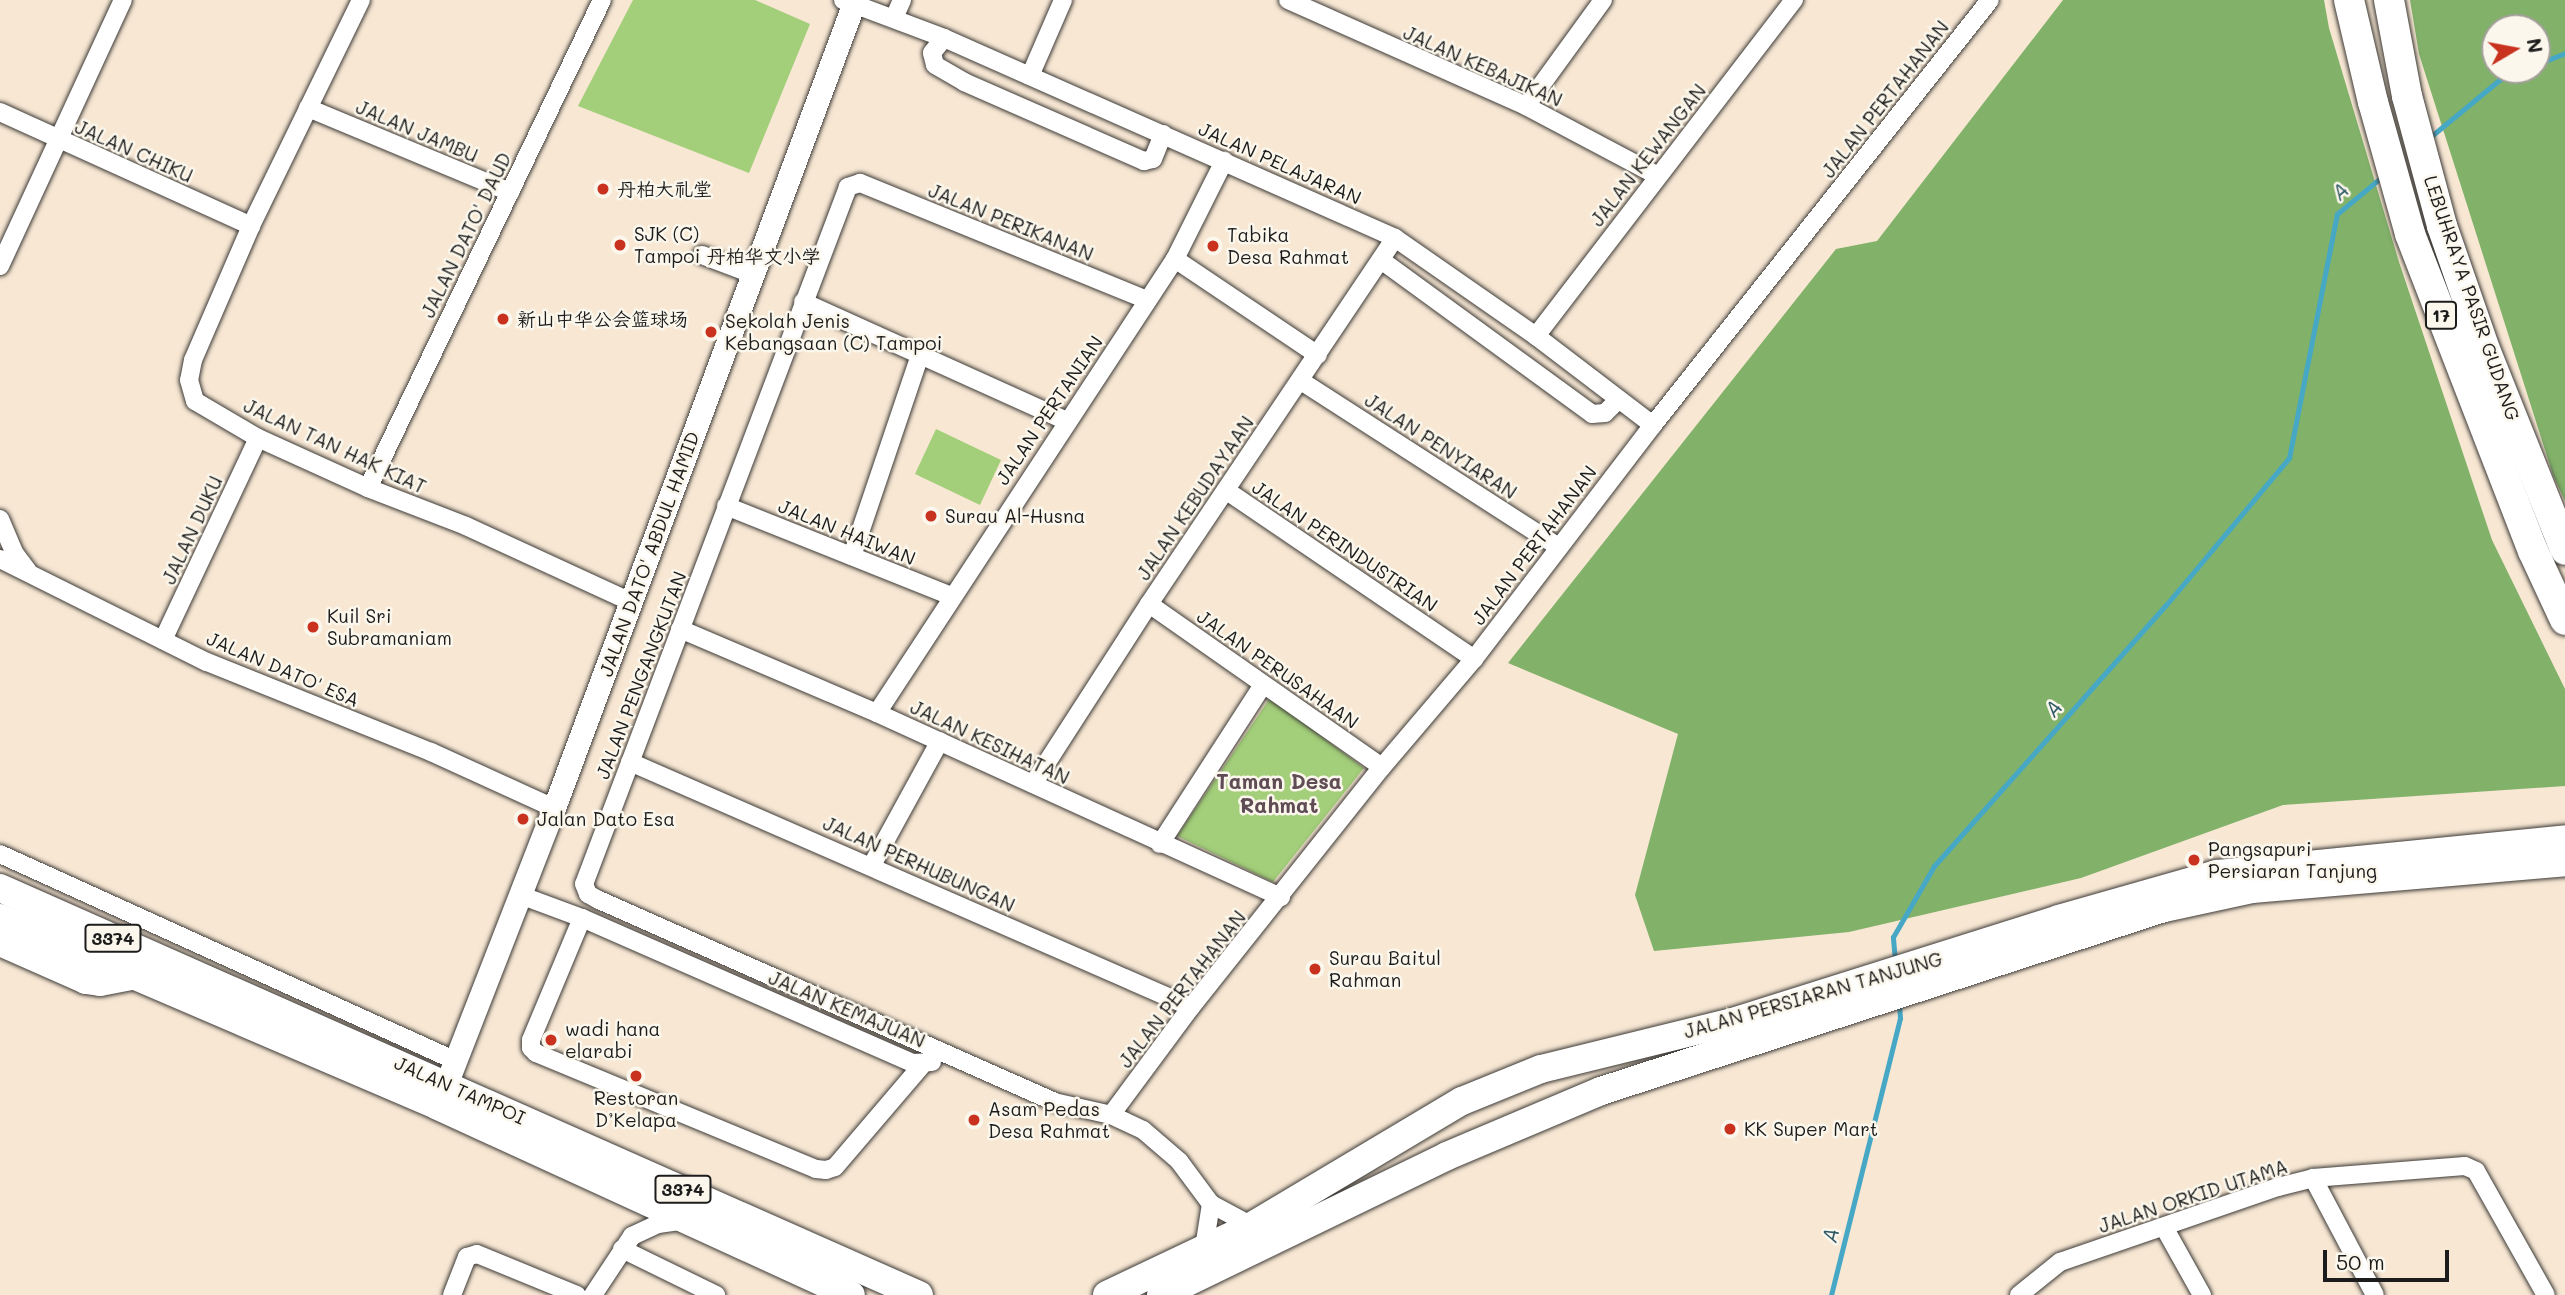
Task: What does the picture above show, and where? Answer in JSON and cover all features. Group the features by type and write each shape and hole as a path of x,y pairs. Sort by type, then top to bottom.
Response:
{"highway":[{"name":"LEBUHRAYA PASIR GUDANG","path":"2349,0 2373,102 2410,234 2528,538 2565,620"},
{"name":"LEBUHRAYA PASIR GUDANG","path":"2389,0 2407,96 2442,226 2486,352 2565,550"}],"main road":[{"name":"JALAN PERSIARAN TANJUNG","path":"1107,1295 1252,1226 1462,1101 1541,1069 1733,1022 2072,915 2217,874 2565,839"},
{"name":"JALAN PERSIARAN TANJUNG","path":"1161,1295 1315,1219 1521,1124 1653,1073 2164,908 2252,889 2565,862"},
{"name":"JALAN TAMPOI","path":"0,888 919,1295"},
{"name":"JALAN TAMPOI","path":"0,918 136,975 447,1084 692,1220 851,1295"},
{"path":"0,942 86,979 100,982 136,975"},
{"path":"1501,1083 1464,1107 1457,1125 1468,1131 1521,1124"}],"street":[{"path":"0,266 123,0"},
{"name":"JALAN TAN HAK KIAT","path":"361,0 251,226 192,360 189,380 195,401 258,438 368,488 466,526 631,602"},
{"name":"JALAN DATO' DAUD","path":"368,488 602,0"},
{"path":"894,18 902,0"},
{"path":"1030,76 1063,0"},
{"name":"JALAN KEBAJIKAN","path":"1288,0 1526,106 1658,176"},
{"path":"1526,106 1603,0"},
{"name":"JALAN KEWANGAN","path":"1536,336 1794,0"},
{"name":"JALAN PERTAHANAN","path":"1111,1115 1191,1007 1382,768 1474,659 1653,425 1990,0"},
{"name":"JALAN PELAJARAN","path":"850,2 944,38 1395,238 1536,336 1653,425"},
{"name":"JALAN DATO' ABDUL HAMID","path":"447,1084 631,602 850,2"},
{"path":"944,38 932,53 935,65 964,82 1023,108 1144,161 1153,159 1163,134"},
{"name":"JALAN JAMBU","path":"309,108 510,192"},
{"name":"JALAN CHIKU","path":"0,113 251,226"},
{"name":"JALAN PERTANIAN","path":"877,713 951,596 1175,259 1224,161"},
{"name":"JALAN PERIKANAN","path":"860,183 1147,300"},
{"name":"JALAN PENGANGKUTAN","path":"860,183 848,187 584,884 588,894 952,1057"},
{"name":"JALAN KEBUDAYAAN","path":"1033,784 1149,604 1395,238"},
{"path":"702,255 752,274"},
{"path":"1175,259 1318,355"},
{"path":"1381,260 1592,414 1605,413 1618,400"},
{"path":"803,302 1067,421"},
{"path":"852,556 920,355"},
{"name":"JALAN PENYIARAN","path":"1301,381 1559,547"},
{"name":"JALAN DUKU","path":"163,640 258,438"},
{"name":"JALAN PERINDUSTRIAN","path":"1227,491 1474,659"},
{"name":"JALAN HAIWAN","path":"726,506 951,596"},
{"path":"2,531 15,554 32,575"},
{"name":"JALAN DATO' ESA","path":"0,559 207,662 431,752 554,808"},
{"name":"JALAN PERUSAHAAN","path":"1149,604 1382,768"},
{"name":"JALAN KESIHATAN","path":"680,629 940,741 1160,844 1281,897"},
{"path":"1160,844 1263,685"},
{"path":"872,865 940,741"},
{"name":"JALAN PERHUBUNGAN","path":"630,762 872,865 1191,1007"},
{"path":"0,854 447,1084"},
{"name":"JALAN KEMAJUAN","path":"520,895 582,918 922,1065 952,1057"},
{"path":"582,918 531,1040 531,1048 537,1053 816,1169 826,1170 835,1167 922,1065"},
{"path":"952,1057 1054,1102 1111,1115 1143,1130 1162,1144 1211,1204 1252,1226"},
{"name":"JALAN ORKID UTAMA","path":"2019,1295 2060,1262 2278,1187 2313,1178 2465,1166 2476,1171 2546,1295"},
{"path":"2313,1178 2375,1295"},
{"path":"1204,1248 1211,1204"},
{"path":"593,1295 622,1249 644,1228 673,1221 692,1220"},
{"path":"2164,1227 2202,1295"},
{"path":"622,1249 716,1295"},
{"path":"452,1295 467,1257 477,1254 557,1292 577,1295"}],"green space":[{"path":"633,0 755,0 810,24 749,173 578,106"},
{"path":"2063,0 2324,0 2329,28 2399,262 2492,540 2565,689 2565,786 2283,805 2081,878 1849,932 1654,951 1635,895 1678,734 1508,663 1836,249 1877,241"},
{"path":"2410,0 2565,0 2565,501 2553,475 2419,54"},
{"path":"936,429 1001,460 980,505 915,474"},
{"path":"1270,698 1364,768 1273,882 1177,836"}],"waterway":[{"name":"A","path":"2551,58 2565,53"},
{"name":"A","path":"2429,138 2494,84"},
{"name":"A","path":"1895,961 1893,937 1934,866 2166,605 2289,458 2337,214 2378,180"},
{"name":"A","path":"1831,1295 1900,1018 1899,1002"}],"place":[{"name":"丹柏大礼堂","path":"603,189"},
{"name":"SJK (C) Tampoi 丹柏华文小学","path":"620,245"},
{"name":"Tabika Desa Rahmat","path":"1213,246"},
{"name":"新山中华公会篮球场","path":"503,319"},
{"name":"Sekolah Jenis Kebangsaan (C) Tampoi","path":"711,332"},
{"name":"Surau Al-Husna","path":"931,516"},
{"name":"Kuil Sri Subramaniam","path":"313,627"},
{"name":"Jalan Dato Esa","path":"523,819"},
{"name":"Pangsapuri Persiaran Tanjung","path":"2194,860"},
{"name":"Surau Baitul Rahman","path":"1315,969"},
{"name":"wadi hana elarabi","path":"551,1040"},
{"name":"Restoran D’Kelapa","path":"636,1076"},
{"name":"Asam Pedas Desa Rahmat","path":"974,1120"},
{"name":"KK Super Mart","path":"1730,1129"}],"district":[{"name":"Taman Desa Rahmat","path":"1279,793"}]}
